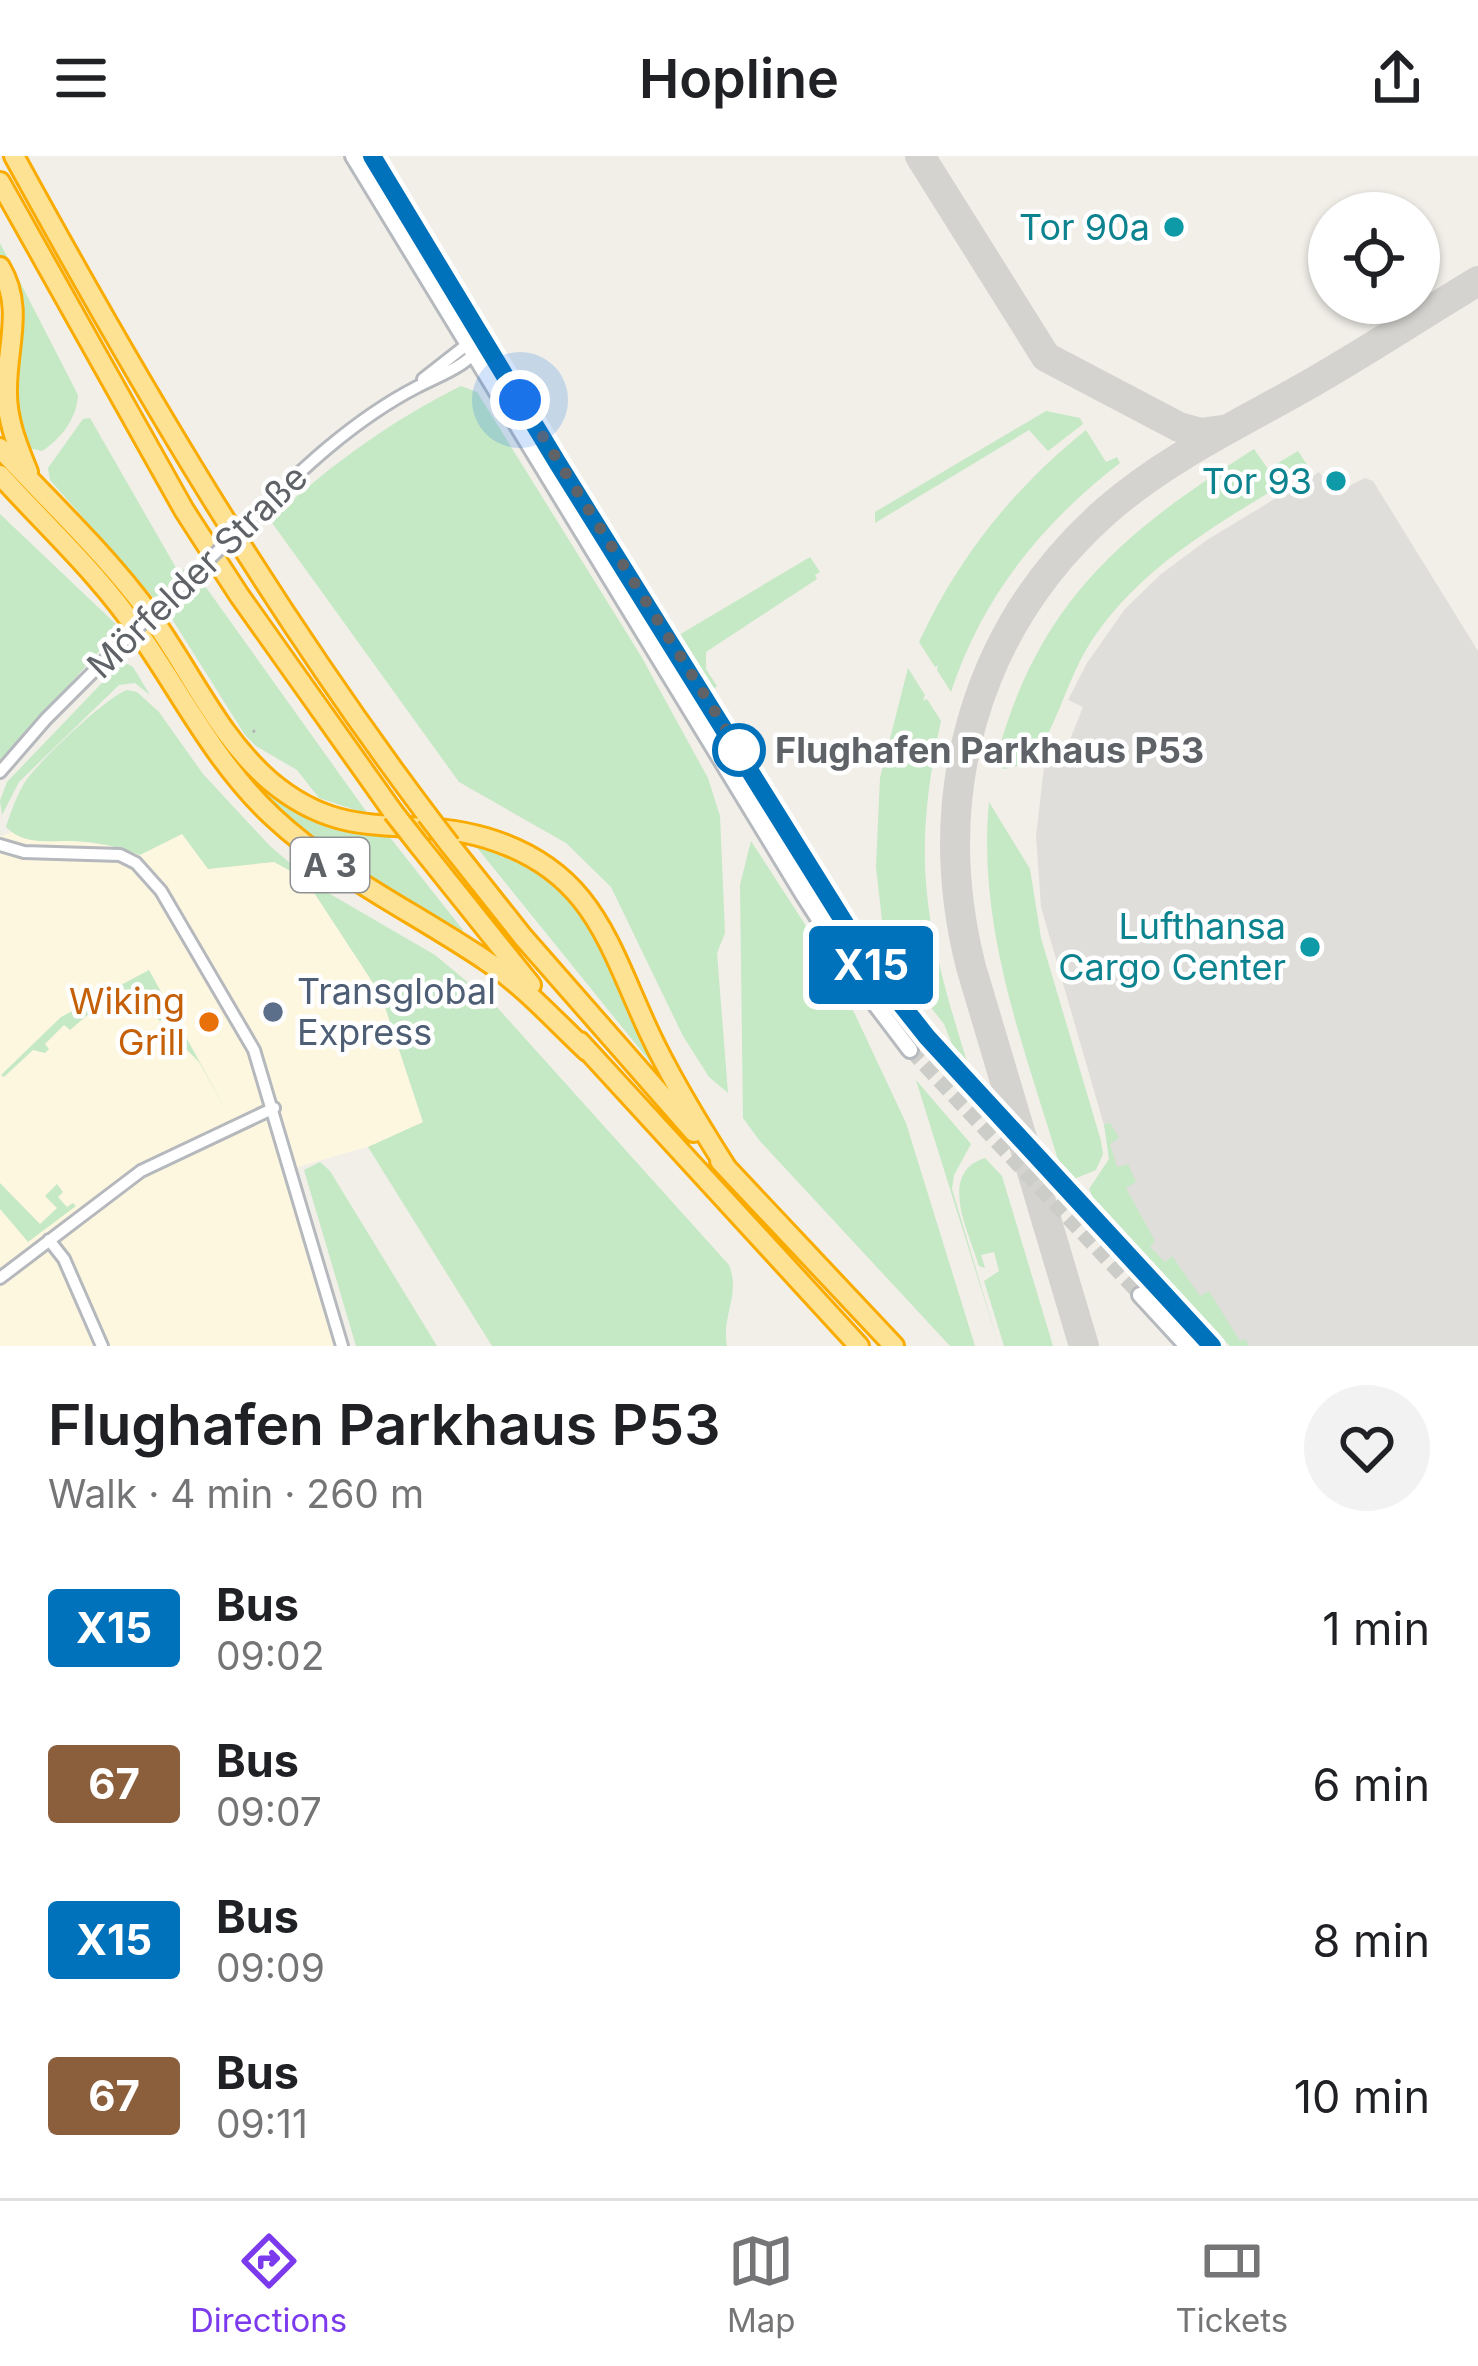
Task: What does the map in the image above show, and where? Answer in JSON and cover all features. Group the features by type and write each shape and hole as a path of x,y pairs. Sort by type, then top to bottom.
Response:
{"highway":[{"path":"14,156 206,495 324,674 427,815 602,1029 893,1346"},
{"name":"A 3","path":"0,182 184,510 393,812 476,920 587,1051 860,1346"},
{"path":"0,267 11,289 14,315 8,408 29,494"},
{"path":"0,282 5,302 0,320"},
{"path":"0,448 29,494 80,548 135,594 254,765 299,801 346,822 484,838 556,874 577,893 607,933 666,1066 726,1167"},
{"path":"0,475 29,494"},
{"path":"0,485 29,494"},
{"name":"A 3","path":"80,548 212,748 273,817 340,872 499,970 587,1051"}],"street":[{"path":"366,158 484,340 827,898 874,970 927,1037"},
{"path":"366,158 471,350 804,896 910,1050"},
{"name":"Mörfelder Straße","path":"0,772 120,645 334,441 484,340"},
{"path":"0,845 24,852 109,853 147,873 248,1040 274,1108 342,1346"},
{"path":"0,1278 141,1171 274,1108"},
{"path":"49,1240 64,1258 101,1346"},
{"path":"1154,1282 1212,1346"},
{"path":"1140,1295 1186,1346"}],"shaded area":[{"path":"1319,472 1337,492 1365,478 1373,481 1478,651 1478,1346 1230,1346 1164,1281 1134,1248 1116,1167 1041,907 1036,836 1044,767 1067,747 1083,707 1068,700 1087,663 1125,609 1161,574 1207,540"},
{"path":"185,810 305,879 381,995 423,1123 387,1141 291,1169 342,1346 0,1346 0,837 12,832 118,847"}],"green space":[{"path":"0,243 78,395 67,427 42,451 28,448 14,407 13,279 0,258"},
{"path":"461,386 477,392 641,656 708,778 720,816 725,933 717,953 728,1093 709,1077 683,1036 611,887 566,843 459,782 270,520 361,446"},
{"path":"1046,411 1080,418 1083,424 1048,451 1029,430 875,523 875,512"},
{"path":"90,418 179,573 190,565 368,814 319,798 297,770 245,735 172,619 50,480 48,468 83,419"},
{"path":"1086,430 1106,462 1117,457 1120,463 1065,511 1018,564 980,625 951,692 938,665 919,642 952,581 990,526"},
{"path":"1254,449 1268,469 1298,451 1309,468 1196,539 1144,580 1090,643 1041,745 1021,764 1018,760 1017,766 1004,769 995,764 1034,659 1090,578 1163,512"},
{"path":"0,514 120,628 0,762"},
{"path":"810,557 820,572 817,579 706,652 706,669 717,686 713,689 679,635"},
{"path":"156,636 236,755 331,824 388,835 463,930 460,934 339,858 283,814 223,747 152,639"},
{"path":"123,661 133,667 150,695 135,683 119,685 19,782 2,815 0,801 7,782"},
{"path":"908,668 925,695 923,701 927,699 941,721 926,816 927,895 942,974 968,1065 953,1047 944,1024 894,961 884,938 876,867 880,778"},
{"path":"127,690 137,692 159,712 203,774 270,846 318,887 435,955 495,1005 729,1265 733,1286 727,1346 492,1346 368,1147 423,1122 381,995 305,879 274,862 208,869 182,834 140,855 98,843 29,840 6,827 32,773 89,717"},
{"path":"989,802 1030,869 1041,938 1101,1141 1103,1154 1096,1170 1074,1179 1059,1163 1006,985 990,894"},
{"path":"751,841 850,994 852,1008 906,1123 975,1346 950,1346 743,1118 740,885"},
{"path":"474,844 492,848 504,859 498,849 531,866 581,914 617,975 660,1074"},
{"path":"149,970 230,1117 199,1062 173,1036 178,1030 166,1017 160,1021 125,989 70,1030 64,1025 45,1044 49,1049 45,1053 33,1050 1,1075 61,1017"},
{"path":"916,1080 971,1144 954,1175 952,1189 999,1346"},
{"path":"1110,1123 1119,1138 1110,1144 1117,1167 1128,1164 1136,1182 1126,1188 1155,1241 1150,1247 1165,1262 1172,1256 1200,1296 1209,1291 1240,1341 1245,1339 1249,1346 1230,1346 1097,1207 1089,1189 1109,1159 1104,1124"},
{"path":"985,1158 1002,1176 1053,1346 1004,1346 984,1281 999,1271 994,1252 981,1255 985,1268 979,1266 960,1205 962,1176"},
{"path":"320,1162 330,1171 437,1346 356,1346 304,1170"},
{"path":"0,1183 40,1224 57,1208 45,1196 57,1184 63,1192 58,1197 67,1207 76,1206 28,1242 0,1209"}],"taxiway":[{"path":"920,156 1046,357 1179,427 1200,433 1222,430"},
{"path":"1084,1346 971,967 959,904 955,841 972,720 1023,608 1060,558 1106,511 1199,446 1478,281"}],"tunnel":[{"path":"927,1037 1154,1282"},
{"path":"910,1050 1140,1295"}],"railway":[{"path":"253,730 259,739"}],"bus line":[{"name":"X15","path":"372,156 874,970 927,1037 1212,1346"}],"place":[{"name":"Tor 90a","path":"1174,227"},
{"name":"Tor 93","path":"1336,481"},
{"name":"Flughafen Parkhaus P53","path":"739,750"},
{"name":"Lufthansa Cargo Center","path":"1310,947"},
{"name":"Transglobal Express","path":"273,1012"},
{"name":"Wiking Grill","path":"209,1022"}],"route":[{"path":"520,400 739,750"}]}
